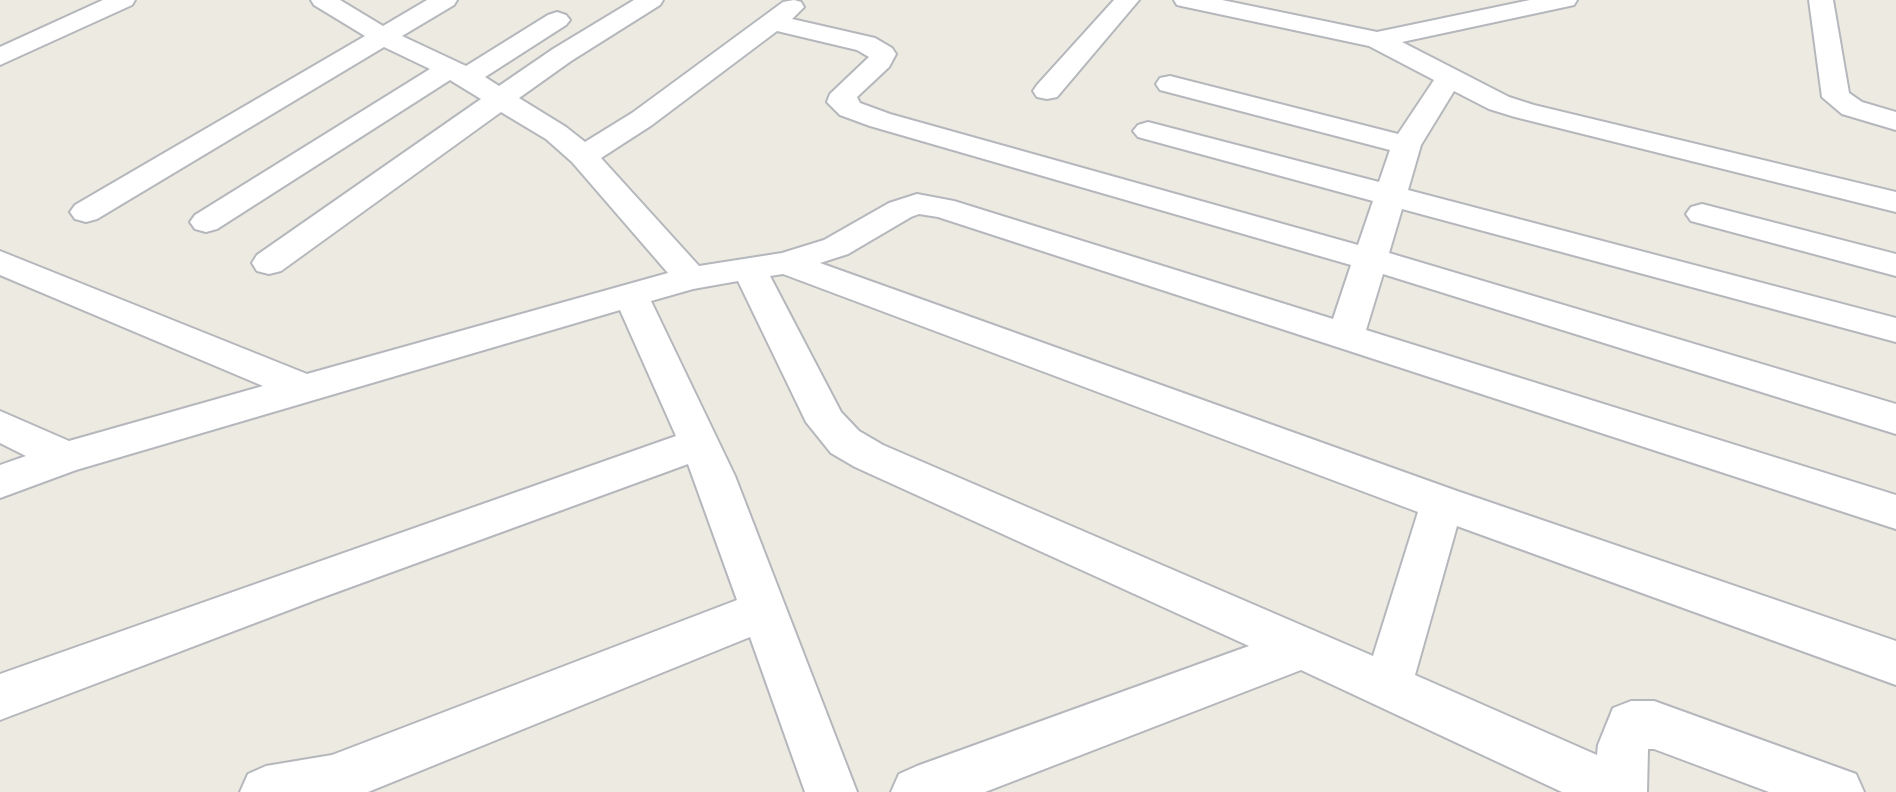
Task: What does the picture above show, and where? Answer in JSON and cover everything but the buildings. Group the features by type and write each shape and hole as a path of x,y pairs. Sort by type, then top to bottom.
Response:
{"street":[{"path":"0,57 122,0"},
{"path":"323,0 385,38 457,73 556,133 583,156 691,278"},
{"path":"86,212 446,0"},
{"path":"269,263 562,55 651,0"},
{"path":"1047,91 1127,0"},
{"path":"1186,0 1287,10 1377,40 1499,103 1896,202"},
{"path":"1500,0 1535,7"},
{"path":"1377,40 1565,0"},
{"path":"1821,0 1836,97 1852,108 1896,121"},
{"path":"583,156 642,119 782,15 866,44 883,54 880,61 844,94 841,102 850,109 1370,259 1896,419"},
{"path":"206,222 457,73 557,20"},
{"path":"1346,336 1406,145 1450,76"},
{"path":"1170,84 1406,145"},
{"path":"1148,131 1896,330"},
{"path":"0,482 66,457 691,278 767,265 836,247 900,210 917,204 943,208 1896,512"},
{"path":"1702,214 1896,265"},
{"path":"0,262 307,389"},
{"path":"767,265 1896,663"},
{"path":"767,265 826,422 845,442 869,456 1620,792 1623,745 1631,725 1654,725 1838,792"},
{"path":"631,295 714,476 831,792"},
{"path":"0,426 66,457"},
{"path":"0,697 302,585 699,444"},
{"path":"1388,686 1443,503"},
{"path":"266,792 332,781 764,610"},
{"path":"917,792 1303,648"}]}
